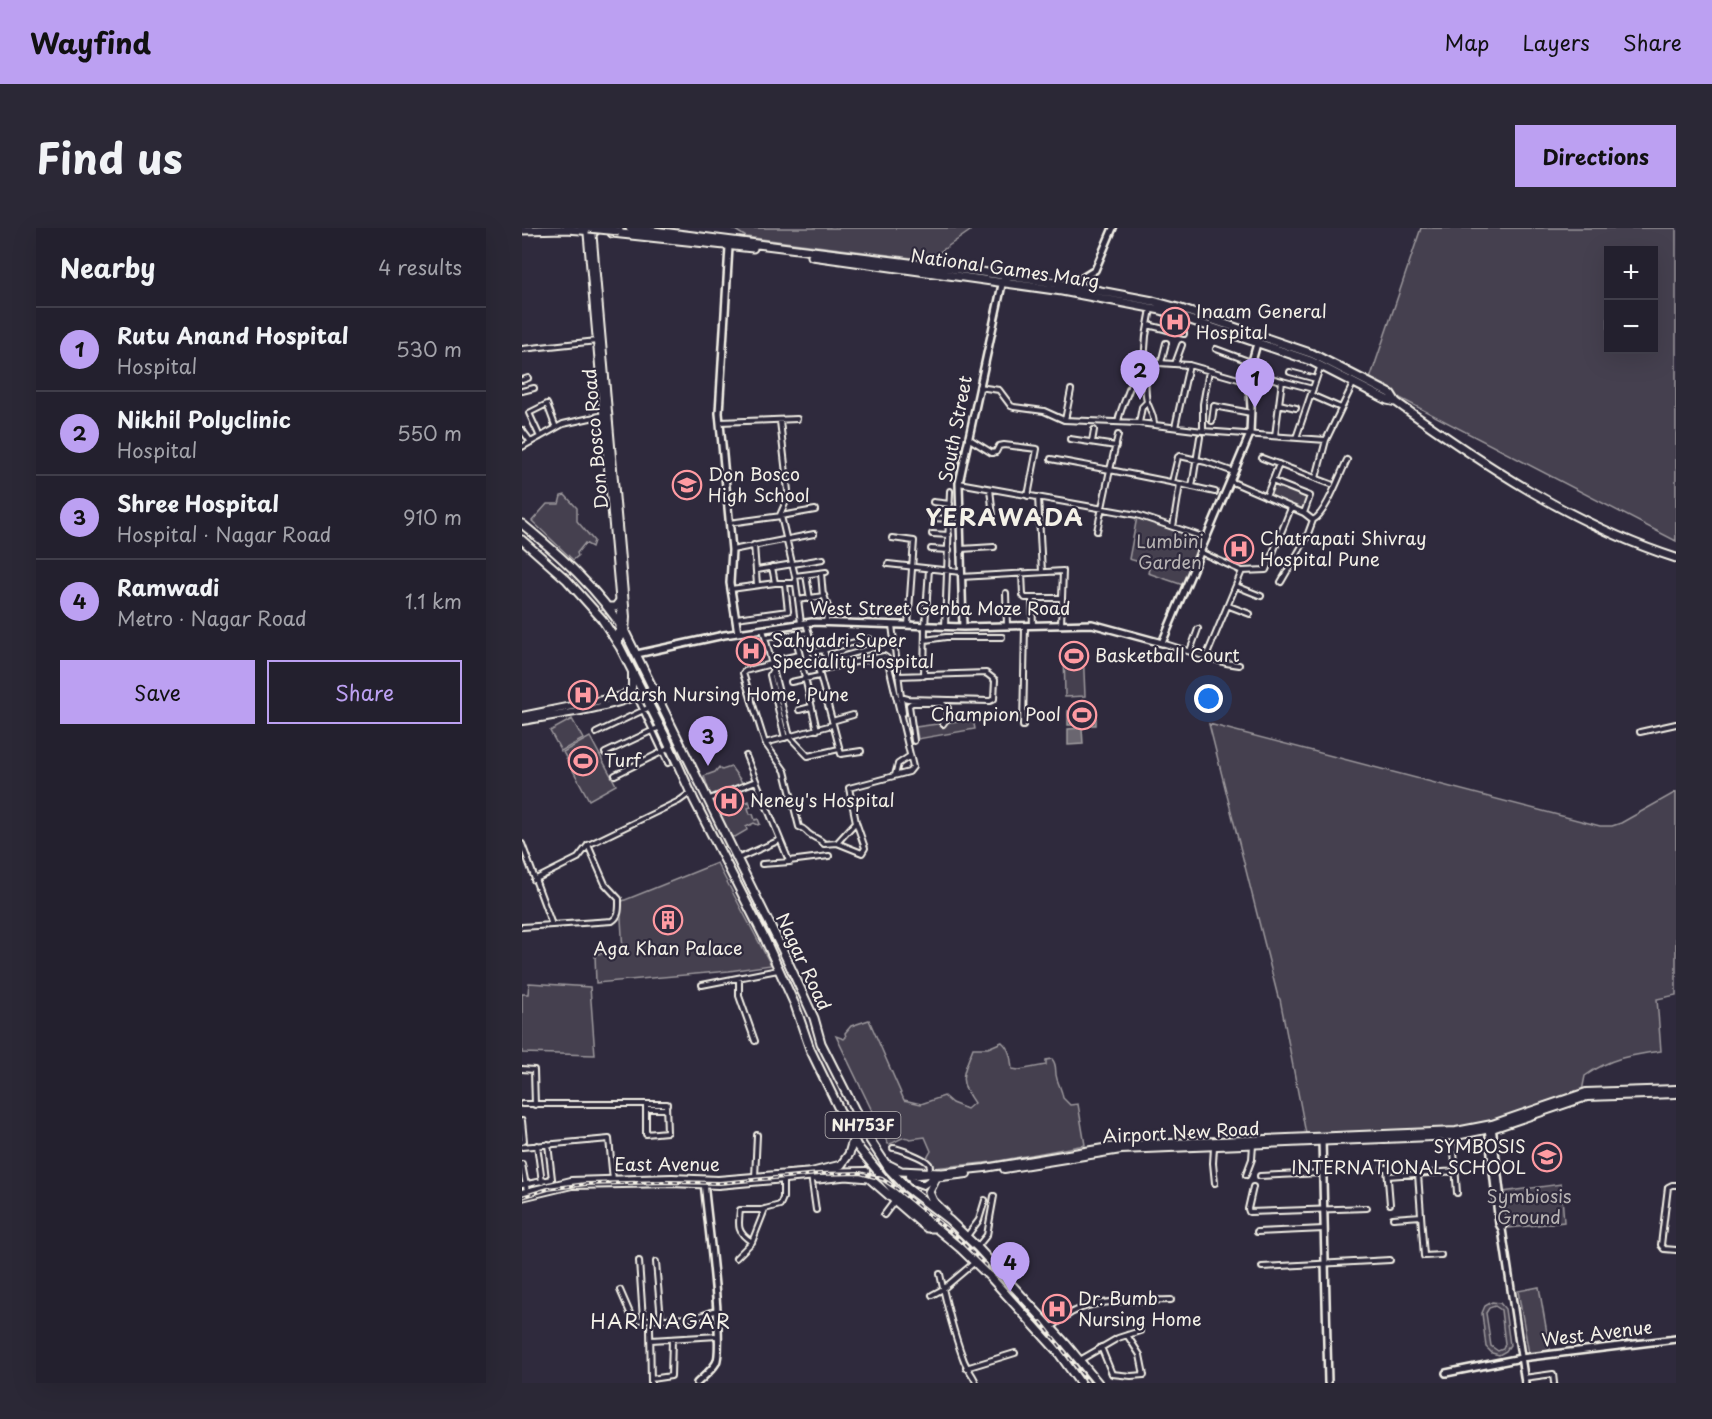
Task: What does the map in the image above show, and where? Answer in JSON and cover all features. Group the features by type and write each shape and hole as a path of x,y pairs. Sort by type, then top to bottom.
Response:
{"main road":[{"path":"610,228 619,230"},
{"name":"National Games Marg","path":"630,228 744,241 748,246"},
{"path":"589,229 619,230 748,246"},
{"name":"National Games Marg","path":"522,230 589,229 729,247 748,246 1003,279 1152,304 1322,362 1355,379 1387,400 1396,402 1478,460 1550,503 1612,535 1676,558"},
{"name":"Don Bosco Road","path":"589,229 623,628"},
{"name":"Don Bosco Road","path":"589,229 622,553 626,616 623,628"},
{"name":"Nagar Road","path":"522,524 569,564 608,607 623,628 801,988 821,1043 881,1157 893,1175 952,1223 977,1247 1095,1380"},
{"name":"Nagar Road","path":"522,540 560,572 602,619 616,640 666,750 690,793 793,1001 810,1049 852,1137 897,1199"},
{"path":"608,607 615,607 620,601"},
{"path":"616,640 623,628"},
{"path":"522,718 622,696 632,688 631,669"},
{"path":"522,718 584,710 640,695 654,688"},
{"path":"789,993 796,993 801,988"},
{"path":"793,1001 797,996 805,997"},
{"name":"Airport New Road","path":"937,1176 1024,1166 1121,1149 1253,1144 1490,1127 1586,1092 1676,1089"},
{"name":"Airport New Road","path":"937,1176 1121,1144 1453,1136 1587,1097 1676,1094"},
{"path":"812,1173 841,1166 852,1147 852,1137"},
{"path":"881,1157 898,1171 929,1172 937,1176"},
{"path":"812,1173 818,1179 846,1176 869,1178 897,1199 927,1228 934,1228 975,1262 1058,1352 1082,1383 1095,1380"},
{"name":"East Avenue","path":"524,1191 572,1185 704,1182 812,1173 866,1173"},
{"path":"911,1178 937,1176"},
{"path":"937,1176 929,1189 931,1198 952,1223"},
{"name":"East Avenue","path":"524,1191 561,1182 672,1178 704,1182 782,1177"}],"street":[{"path":"1072,289 1076,282 1095,270 1113,228"},
{"path":"729,247 719,422 732,550 730,589 738,633"},
{"name":"South Street","path":"963,627 959,483 1003,279"},
{"path":"1152,304 1144,362 1147,402 1154,413 1154,425"},
{"path":"1148,324 1184,334"},
{"path":"1162,643 1250,434 1249,382 1251,362 1258,339"},
{"path":"522,349 597,342"},
{"path":"1161,363 1166,343"},
{"path":"1175,364 1182,345"},
{"path":"1216,349 1251,362"},
{"path":"1144,362 1189,365 1249,382"},
{"path":"1296,438 1322,362"},
{"path":"1175,427 1189,365"},
{"path":"1203,431 1203,407 1209,371"},
{"path":"1290,372 1316,379"},
{"path":"522,380 528,378"},
{"path":"1270,378 1313,389"},
{"path":"1316,478 1326,440 1355,379"},
{"path":"1275,436 1282,381"},
{"path":"1118,422 1131,384"},
{"path":"979,387 999,390 1011,406 1044,411 1055,418 1065,420 1139,423 1203,431 1326,440"},
{"path":"522,391 534,388"},
{"path":"1065,420 1071,390"},
{"path":"1311,395 1341,408"},
{"path":"1139,423 1142,406 1147,402"},
{"path":"540,437 529,413 547,404 556,428"},
{"path":"1279,404 1296,408"},
{"path":"1212,421 1214,406 1251,413"},
{"path":"1203,407 1214,410"},
{"path":"522,447 567,423 604,415"},
{"path":"719,422 797,419"},
{"path":"780,421 788,491 780,515 787,538 798,600 841,754 861,751"},
{"path":"522,430 531,442"},
{"path":"1092,442 1094,430"},
{"path":"1097,531 1118,435"},
{"path":"1192,487 1200,437"},
{"path":"968,438 992,453 996,452 999,446 1004,445 1037,449 1028,495"},
{"path":"1070,439 1116,446"},
{"path":"1172,482 1178,457 1197,459 1234,472"},
{"path":"1262,458 1330,484"},
{"path":"1051,459 1215,492"},
{"path":"1281,582 1306,539 1313,520 1317,519 1324,509 1347,460"},
{"path":"1266,497 1279,464"},
{"path":"1272,481 1310,496 1304,513"},
{"path":"1230,482 1304,513 1313,520"},
{"path":"959,483 1137,515 1206,538"},
{"path":"1173,527 1180,484"},
{"path":"990,489 993,516"},
{"path":"945,627 950,491"},
{"path":"1038,497 1042,572"},
{"path":"933,502 950,504"},
{"path":"1200,552 1242,571 1266,570 1291,508"},
{"path":"729,523 815,510"},
{"path":"932,518 950,519"},
{"path":"732,550 814,534"},
{"path":"932,534 949,534"},
{"path":"892,538 915,542 908,625"},
{"path":"754,545 757,585"},
{"path":"961,549 994,547"},
{"path":"931,549 949,550"},
{"path":"757,570 823,559"},
{"path":"888,564 961,574 1063,571 1061,625"},
{"path":"772,567 775,583"},
{"path":"924,676 929,568"},
{"path":"1206,657 1242,571"},
{"path":"795,576 823,572 824,595 828,607 826,622"},
{"path":"1022,573 1024,597 1062,598"},
{"path":"806,575 810,599"},
{"path":"730,589 796,582"},
{"path":"735,618 788,611 785,584"},
{"path":"1236,586 1261,596"},
{"path":"1006,593 1007,626"},
{"path":"798,600 824,595"},
{"path":"1032,598 1033,625"},
{"path":"1228,606 1250,614"},
{"name":"West Street Genba Moze Road","path":"637,654 738,633 804,623 945,627 1099,625 1239,665"},
{"path":"892,624 903,713"},
{"path":"1023,726 1025,626"},
{"path":"763,629 788,738 808,756 839,749"},
{"path":"1190,651 1198,629"},
{"path":"765,637 808,633"},
{"path":"795,634 817,730"},
{"path":"925,640 946,637 1002,637"},
{"path":"814,652 868,639 872,641 872,650 816,664"},
{"path":"824,650 827,661"},
{"path":"785,658 799,655"},
{"path":"771,664 745,670 743,673 765,743 785,771 799,826 824,844 837,843 860,853 864,852 865,848 856,822 849,788 911,771 913,767 886,656 818,670"},
{"path":"898,676 986,673 994,678 994,699 990,701 900,697"},
{"path":"791,682 819,676"},
{"path":"914,741 909,712 909,705 912,703 942,703 948,708 948,717 943,724"},
{"path":"799,710 811,708"},
{"path":"596,733 647,709"},
{"path":"765,743 817,730 853,715"},
{"path":"1640,732 1676,724"},
{"path":"605,753 656,729"},
{"path":"615,775 666,750 668,763"},
{"path":"746,756 790,862"},
{"path":"895,775 898,764 910,756"},
{"path":"707,800 756,781"},
{"path":"534,880 578,858 588,845 690,793"},
{"path":"837,843 856,822"},
{"path":"737,859 780,840"},
{"path":"522,844 552,925"},
{"path":"522,927 612,921 619,913 619,899 605,884 588,845"},
{"path":"762,864 829,856"},
{"path":"522,865 526,859"},
{"path":"702,985 778,970"},
{"path":"739,978 739,996 755,1041"},
{"path":"522,1069 535,1073 535,1105"},
{"path":"522,1104 646,1107 666,1105 667,1132 646,1134 646,1107"},
{"path":"522,1121 524,1142 522,1142"},
{"path":"1490,1127 1504,1224 1502,1229 1525,1380 1552,1374 1554,1383"},
{"path":"755,1177 757,1135"},
{"path":"1453,1136 1458,1193"},
{"path":"522,1147 609,1139 613,1180"},
{"path":"1322,1139 1328,1383"},
{"path":"522,1164 524,1191 552,1179 548,1144"},
{"path":"1246,1175 1252,1159 1253,1144"},
{"path":"537,1145 542,1182"},
{"path":"1214,1146 1215,1184"},
{"path":"893,1148 900,1148 927,1161 930,1166 929,1172"},
{"path":"1383,1168 1387,1168 1390,1204"},
{"path":"1388,1176 1456,1172"},
{"path":"812,1173 816,1210"},
{"path":"1260,1176 1322,1173"},
{"path":"1418,1174 1424,1256 1441,1255"},
{"path":"752,1242 740,1231 740,1210 777,1207 782,1202 782,1177"},
{"path":"697,1383 717,1362 718,1336 704,1182"},
{"path":"1676,1185 1668,1187 1661,1245 1664,1249 1676,1250"},
{"path":"1253,1187 1249,1212 1367,1208"},
{"path":"977,1247 987,1235 994,1196"},
{"path":"884,1215 897,1199"},
{"path":"966,1236 979,1220 985,1200"},
{"path":"736,1258 752,1242 765,1209"},
{"path":"1393,1218 1421,1216"},
{"path":"1257,1232 1324,1229"},
{"path":"1262,1267 1390,1260"},
{"path":"639,1261 643,1319"},
{"path":"656,1262 661,1320"},
{"path":"932,1295 943,1289 975,1262"},
{"path":"940,1274 953,1330 966,1368 976,1381 981,1383"},
{"path":"620,1290 632,1319 694,1318 717,1310"},
{"path":"1051,1328 1076,1310 1083,1308 1110,1302 1171,1300"},
{"path":"650,1328 651,1381 671,1376 672,1339"},
{"path":"1080,1361 1101,1347 1140,1331"},
{"path":"1101,1347 1112,1374 1144,1375 1140,1355 1127,1335"},
{"path":"651,1340 718,1336"},
{"name":"West Avenue","path":"1446,1373 1521,1358 1676,1339"},
{"path":"966,1368 1015,1353"}],"green space":[{"path":"732,228 969,228 970,231 928,260 746,237"},
{"path":"1421,228 1676,228 1676,541 1369,382"},
{"path":"1272,481 1310,496 1304,513 1266,497"},
{"path":"565,495 577,508 577,521 594,541 592,547 585,543 573,560 532,521 547,504 559,504 561,496"},
{"name":"Lumbini Garden","path":"1137,517 1200,539 1183,585 1148,573 1150,565 1129,559"},
{"path":"1064,648 1083,648 1085,696 1065,697"},
{"path":"572,719 583,739 561,751 550,731"},
{"path":"973,719 975,729 918,739 916,727"},
{"path":"1209,724 1600,826 1621,823 1676,792 1676,995 1657,999 1661,1051 1612,1061 1585,1076 1582,1091 1483,1125 1462,1129 1306,1134 1280,999"},
{"path":"590,737 616,785 589,800 563,752"},
{"path":"719,767 722,770 731,767 744,785 711,797 704,776 715,772"},
{"path":"718,798 724,812 749,801 750,814 753,814 755,820 758,819 760,824 754,823 746,827 747,830 735,837 727,835 712,800"},
{"path":"717,863 771,965 596,983 595,954 623,952 620,902"},
{"path":"529,983 590,987 595,1055 522,1053 522,994 528,994"},
{"path":"869,1020 904,1100 921,1104 944,1096 952,1103 967,1109 974,1103 965,1088 963,1076 973,1048 988,1048 1002,1042 1011,1058 1012,1069 1019,1070 1046,1065 1046,1060 1052,1059 1063,1098 1070,1105 1078,1104 1085,1145 993,1162 932,1168 926,1160 931,1151 925,1137 902,1138 888,1144 836,1036 844,1039 845,1033 851,1026"},
{"name":"Symbiosis Ground","path":"1561,1184 1564,1222 1509,1228 1503,1192"},
{"path":"1539,1287 1550,1350 1529,1354 1518,1291"},
{"path":"1492,1302 1500,1303 1505,1309 1510,1345 1499,1355 1492,1353 1486,1347 1482,1313 1485,1306","holes":["1495,1306 1501,1310 1505,1344 1503,1349 1498,1351 1491,1346 1486,1313 1489,1308"]}],"shaded area":[{"name":"Champion Pool","path":"1068,711 1096,711 1096,725 1068,725"},
{"path":"1082,728 1083,744 1068,745 1068,729"}],"tunnel":[{"path":"866,1174 912,1181"}],"railway":[{"path":"522,1197 548,1189 586,1184 720,1183 819,1174 860,1173 882,1179 896,1188 957,1237 989,1269"},
{"path":"1041,1322 1089,1383"}],"place":[{"name":"Inaam General Hospital","path":"1175,322"},
{"name":"Nikhil Polyclinic","path":"1140,400"},
{"name":"Rutu Anand Hospital","path":"1255,408"},
{"name":"Don Bosco High School","path":"687,485"},
{"name":"Chatrapati Shivray Hospital Pune","path":"1239,549"},
{"name":"Sahyadri Super Speciality Hospital","path":"751,651"},
{"name":"Basketball Court","path":"1074,656"},
{"name":"Adarsh Nursing Home, Pune","path":"583,695"},
{"name":"Champion Pool","path":"1082,715"},
{"name":"Turf","path":"583,761"},
{"name":"Shree Hospital","path":"708,766"},
{"name":"Neney's Hospital","path":"729,801"},
{"name":"Aga Khan Palace","path":"668,920"},
{"name":"SYMBOSIS INTERNATIONAL SCHOOL","path":"1547,1157"},
{"name":"Ramwadi","path":"1010,1292"},
{"name":"Dr. Bumb Nursing Home","path":"1057,1309"}],"district":[{"name":"YERAWADA","path":"1005,518"},
{"name":"HARINAGAR","path":"661,1322"}]}
